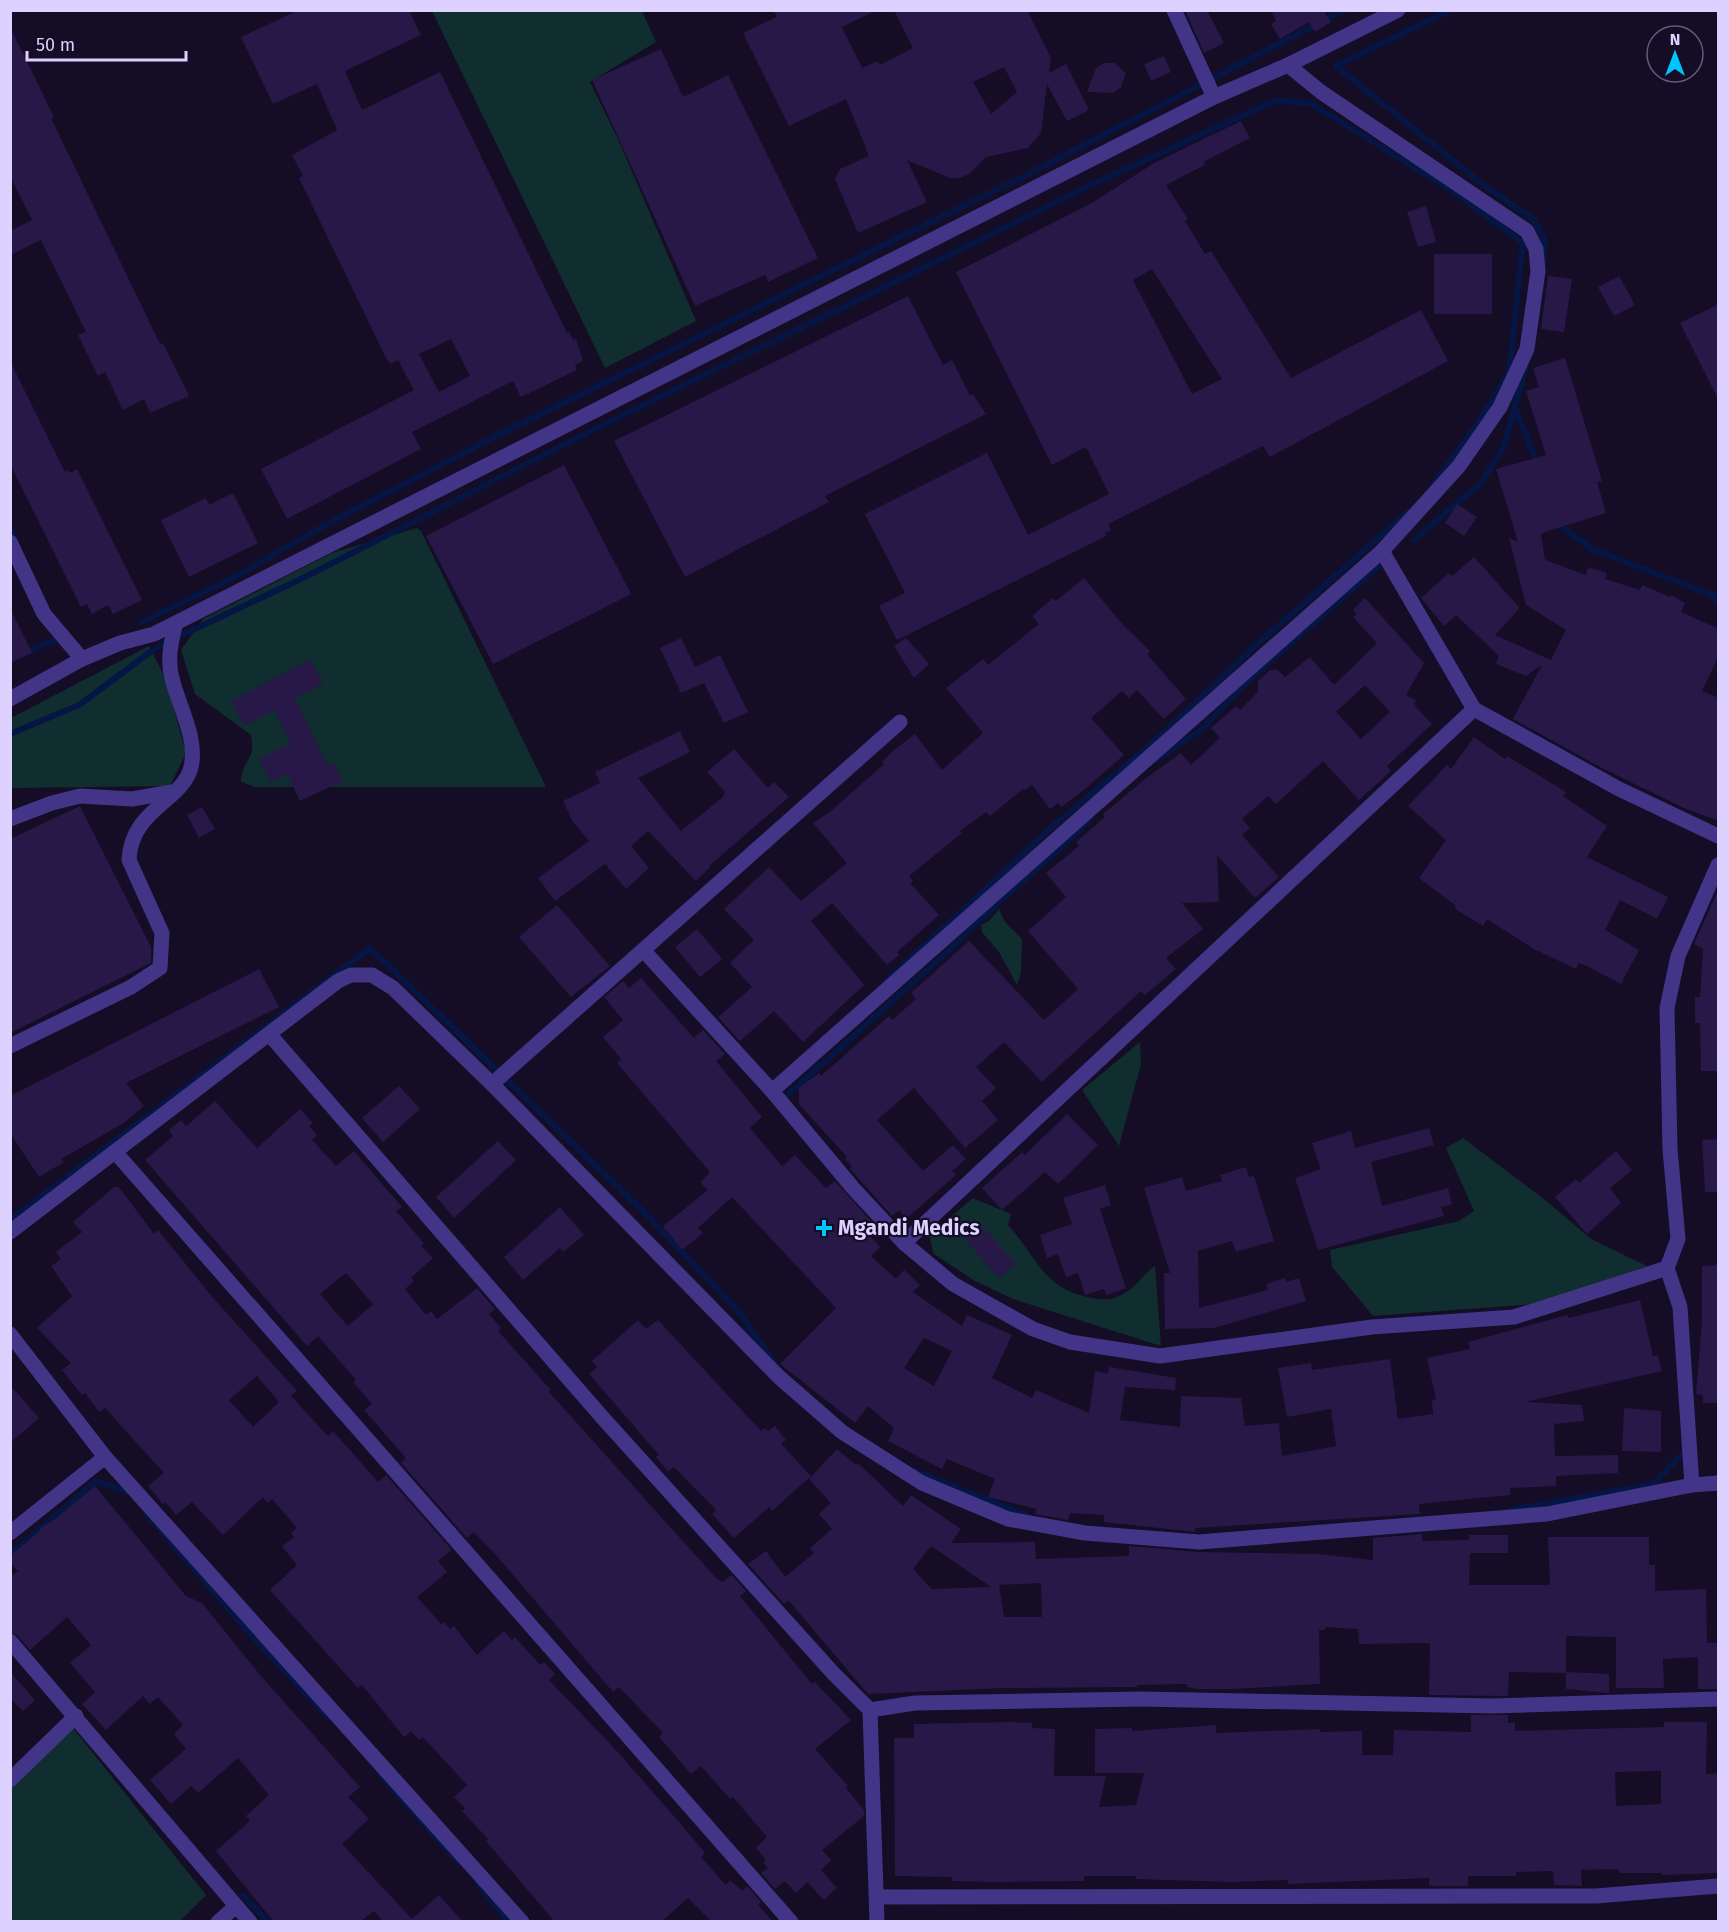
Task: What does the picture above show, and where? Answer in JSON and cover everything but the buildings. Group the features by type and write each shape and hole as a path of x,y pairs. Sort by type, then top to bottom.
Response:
{"street":[{"path":"1174,10 1214,97"},
{"path":"10,699 82,659 120,643 154,634 1214,97 1288,65 1398,10"},
{"path":"772,1091 1382,552 1459,466 1500,407 1527,349 1538,271 1536,249 1527,231 1516,221 1321,92 1288,65"},
{"path":"10,542 44,614 82,659"},
{"path":"1382,552 1474,709 1619,789 1719,836"},
{"path":"10,1046 131,987 160,969 162,933 129,860 130,848 142,823 186,778 191,766 187,725 171,676 171,640 176,623"},
{"path":"904,1242 1474,709"},
{"path":"492,1084 900,722"},
{"path":"10,819 52,803 80,796 132,799 172,792"},
{"path":"1692,1485 1680,1307 1666,1268 1678,1239 1670,1149 1667,1008 1678,956 1719,865"},
{"path":"644,951 772,1091 853,1188 904,1242 954,1284 1033,1329 1070,1342 1160,1356 1372,1327 1514,1317 1666,1268"},
{"path":"10,1232 339,981 351,975 372,975 393,988 492,1084 779,1377 842,1432 922,1483 1008,1519 1085,1533 1199,1542 1547,1514 1692,1485 1719,1483"},
{"path":"270,1035 602,1417 833,1673 870,1710 878,1897 877,1922"},
{"path":"116,1153 791,1922"},
{"path":"10,1334 105,1457 522,1922"},
{"path":"10,1533 105,1457"},
{"path":"10,1641 250,1922"},
{"path":"870,1710 915,1703 1140,1699 1492,1706 1719,1699"},
{"path":"10,1780 76,1716"},
{"path":"878,1897 1596,1896 1719,1886"},
{"path":"218,1922 236,1906"}],"green space":[{"path":"432,11 642,11 656,42 590,82 619,141 696,321 605,368"},
{"path":"417,528 421,531 546,787 255,787 241,782 243,769 252,751 251,735 195,694 181,650 203,619 332,553"},
{"path":"149,646 166,680 186,753 170,786 11,788 11,718"},
{"path":"999,909 1005,922 1022,939 1021,973 1017,985 999,952 982,932 981,925 989,921"},
{"path":"1140,1042 1141,1064 1119,1146 1082,1090"},
{"path":"1463,1138 1544,1199 1591,1239 1647,1266 1537,1304 1373,1316 1332,1267 1330,1250 1459,1221 1474,1211 1446,1148"},
{"path":"973,1198 1011,1214 1008,1225 1043,1271 1063,1288 1076,1294 1098,1299 1116,1298 1132,1288 1155,1266 1161,1346 1013,1299 975,1281 934,1254 929,1236"},
{"path":"73,1728 206,1895 180,1921 11,1921 10,1773"}],"waterway":[{"path":"142,622 240,574 320,528 496,436 1023,177 1344,10"},
{"path":"1451,10 1336,66 1481,183 1534,220 1545,241 1543,263"},
{"path":"10,734 79,705 157,647 305,577 605,424 1089,186 1274,101 1310,103 1451,190 1523,243 1509,372 1478,423 1434,483"},
{"path":"1414,540 1481,483 1503,449 1526,367"},
{"path":"1514,405 1538,465"},
{"path":"886,981 1053,826 1156,740 1254,647 1409,511"},
{"path":"1557,523 1592,549 1712,595 1718,602"},
{"path":"10,528 16,541"},
{"path":"1156,760 1202,729 1250,679 1378,567"},
{"path":"26,653 63,636"},
{"path":"781,1101 1058,851 1090,819"},
{"path":"10,1220 370,948 643,1211 739,1312 774,1363"},
{"path":"1511,1510 1653,1484 1688,1448"},
{"path":"915,1471 1028,1516"},
{"path":"10,1555 96,1481 130,1493"},
{"path":"146,1513 251,1635 329,1718"},
{"path":"380,1774 459,1863"},
{"path":"478,1884 509,1922"},
{"path":"243,1895 268,1922"}],"place":[{"name":"Mgandi Medics","path":"824,1228"}]}
